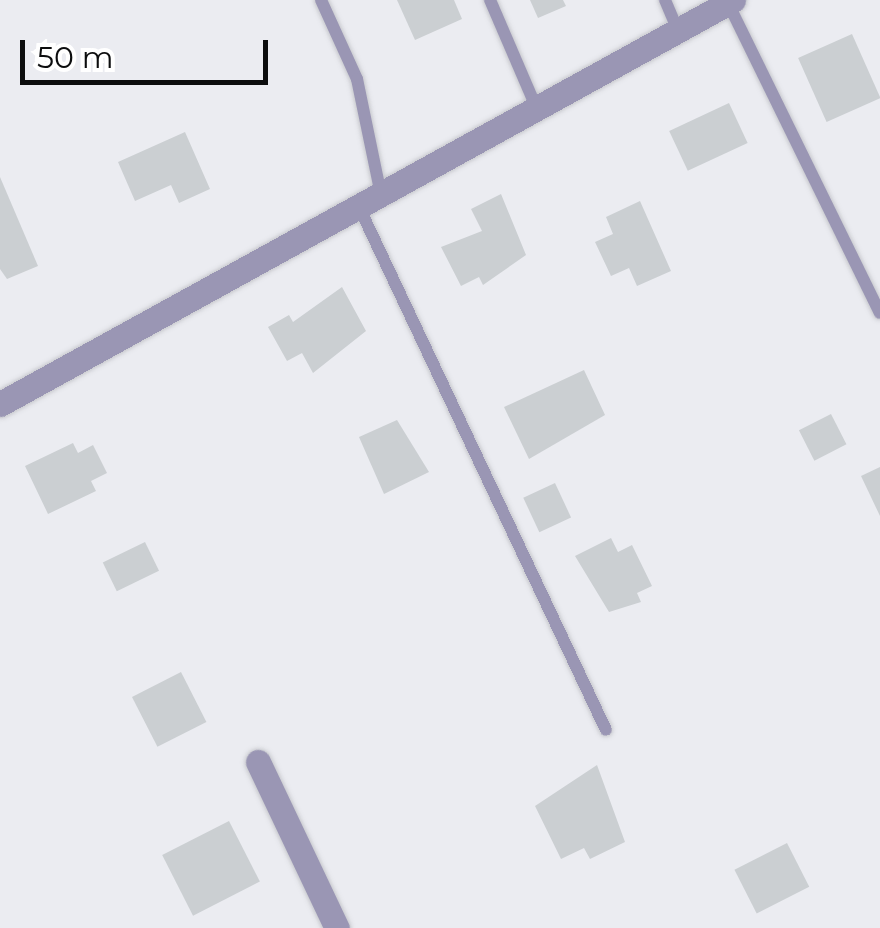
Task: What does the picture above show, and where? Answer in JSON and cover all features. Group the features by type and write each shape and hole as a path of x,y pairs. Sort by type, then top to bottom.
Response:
{"street":[{"path":"0,404 730,1"},
{"path":"258,762 337,928"}],"lane":[{"path":"321,0 357,80 370,201 606,730"},
{"path":"490,0 536,109"},
{"path":"665,0 678,30"},
{"path":"730,1 880,313"}],"building":[{"path":"397,0 454,0 462,19 415,40"},
{"path":"530,0 563,0 566,6 538,18"},
{"path":"852,34 880,98 827,122 798,58"},
{"path":"729,103 748,143 688,171 669,131"},
{"path":"185,132 210,189 179,203 171,185 135,201 118,162"},
{"path":"0,177 38,266 7,279 0,269"},
{"path":"501,194 526,255 483,285 479,277 461,286 441,247 482,231 471,209"},
{"path":"640,201 671,271 637,286 629,268 611,276 595,242 613,234 606,217"},
{"path":"342,287 366,331 313,373 302,353 287,361 268,327 289,315 293,322"},
{"path":"584,370 605,415 529,459 504,407"},
{"path":"831,414 846,444 814,461 799,430"},
{"path":"397,420 429,472 384,494 359,437"},
{"path":"73,443 78,453 93,445 107,473 91,481 96,491 48,514 25,466"},
{"path":"880,467 880,516 861,476"},
{"path":"555,483 571,517 539,532 523,498"},
{"path":"611,538 618,552 632,545 652,586 637,593 641,602 609,612 575,556"},
{"path":"145,542 159,571 117,591 103,563"},
{"path":"181,672 206,722 157,747 132,697"},
{"path":"597,765 625,842 590,859 584,848 561,859 535,806"},
{"path":"229,821 260,882 193,916 162,855"},
{"path":"787,843 809,887 757,913 734,870"}]}
